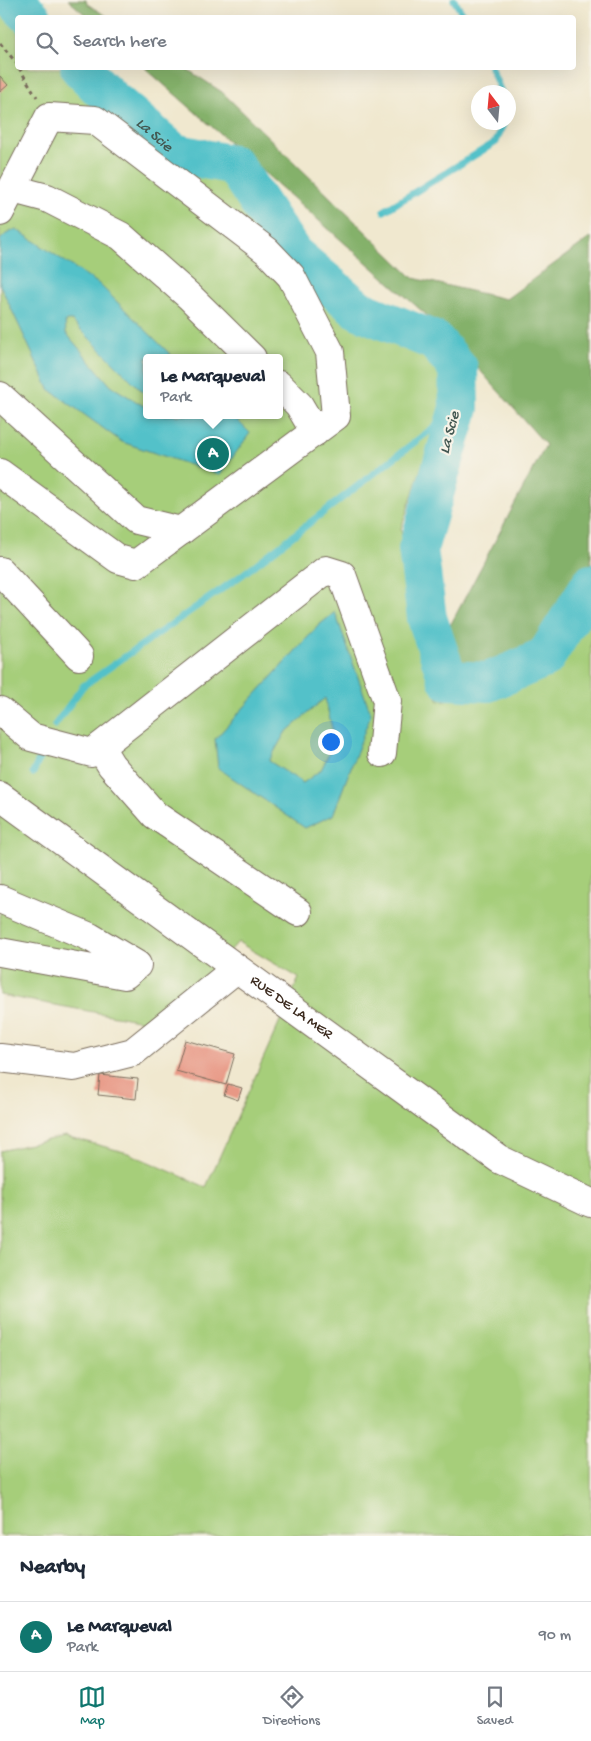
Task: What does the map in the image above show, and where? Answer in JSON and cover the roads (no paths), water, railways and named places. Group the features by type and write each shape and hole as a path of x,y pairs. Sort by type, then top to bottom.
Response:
{"street":[{"path":"0,473 118,559 136,564 336,416 330,352 291,276 267,251 95,120 49,117 6,201"},
{"path":"6,201 47,198 121,236 190,297 248,354"},
{"path":"283,389 299,405 315,432"},
{"path":"0,396 136,520 181,531"},
{"path":"0,712 31,737 92,753 326,570 342,575 387,700 382,753"},
{"path":"0,571 79,656"},
{"path":"100,747 111,765 155,815 298,912"},
{"name":"RUE DE LA MER","path":"0,796 499,1159 591,1203"},
{"path":"0,900 90,937 137,965 125,975 0,952"},
{"path":"0,1058 74,1067 133,1052 236,969"}],"water":[{"path":"16,229 99,284 170,354 143,354 143,392 72,321 65,321 66,333 111,386 143,406 143,419 236,419 250,433 220,475 122,442 49,389 0,285 0,240 6,234"},
{"path":"335,612 371,714 333,815 305,828 218,768 215,739 318,626","holes":["325,698 335,741 321,770 303,783 269,761 285,733"]}],"waterway":[{"name":"La Scie","path":"14,0 29,15"},
{"path":"454,0 463,15"},
{"name":"La Scie","path":"82,70 109,97 174,153 234,165 293,254 359,310 435,341 458,368 459,408 418,549 427,618 448,680 488,682 545,658 591,584"},
{"path":"492,70 498,85"},
{"path":"384,211 496,142 501,130"},
{"path":"55,725 83,686 242,575 459,408"},
{"path":"33,773 44,749"}],"place":[{"name":"Le Marqueval","path":"213,454"}]}
